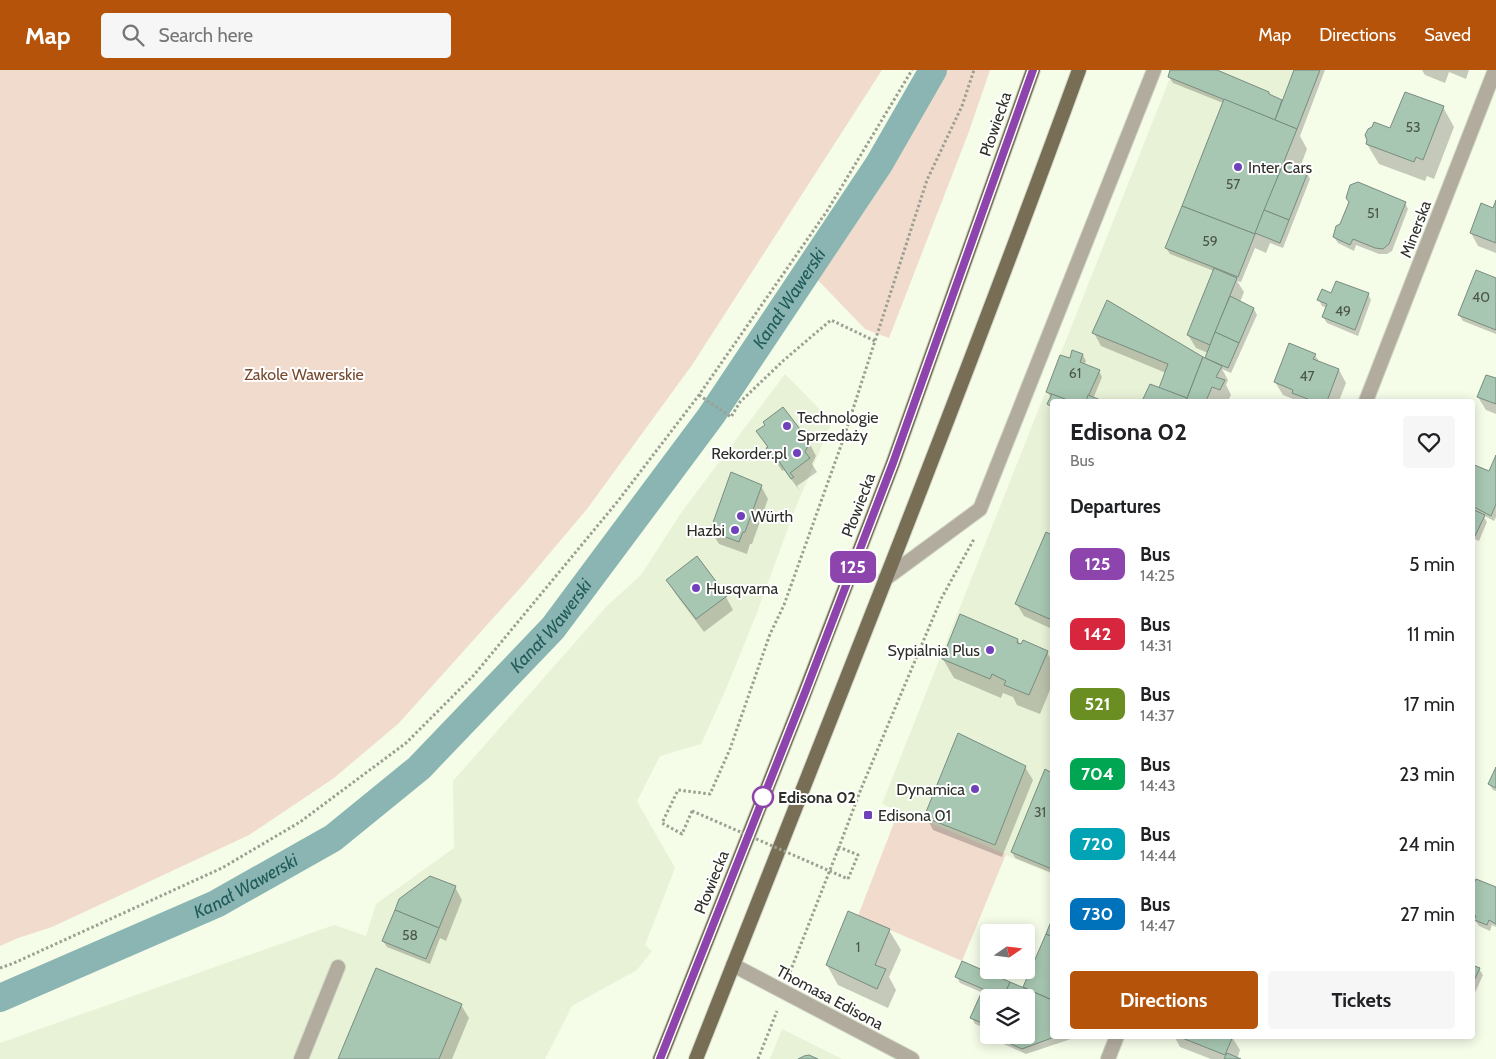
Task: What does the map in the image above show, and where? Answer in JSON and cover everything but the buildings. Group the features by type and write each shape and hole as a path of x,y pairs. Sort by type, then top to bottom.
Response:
{"main road":[{"name":"Płowiecka","path":"660,1059 890,471 1033,70"},
{"path":"696,1059 1013,251 1079,70"}],"street":[{"path":"885,579 980,509 1154,70"},
{"name":"Minerska","path":"1367,399 1495,70"},
{"name":"Thomasa Edisona","path":"733,965 912,1059"},
{"path":"301,1059 338,967"},
{"path":"1108,1059 1116,1039"}],"path":[{"path":"0,968 222,868 300,822 406,743 474,675 618,502 699,395 827,211 912,70"},
{"path":"858,855 848,879 692,811 682,834 662,823 678,790 710,794 730,749 770,634 784,605 843,440 927,180 962,106 974,70"},
{"path":"699,395 731,417 740,402 784,360 831,320 875,341"},
{"path":"758,1059 840,847"}],"shaded area":[{"path":"1170,70 1320,70 1205,358 1203,357 1187,399 1050,399 1050,873 882,804 1170,78 1168,77"},
{"path":"785,374 832,422 795,509 756,615 726,689 701,744 660,756 637,801 675,868 645,945 652,951 637,970 572,1006 545,1059 0,1059 0,1043 334,925 366,936 376,904 454,848 453,781 607,606 641,575 681,513"},
{"path":"782,1029 842,1059 770,1059"}],"green space":[{"name":"Zakole Wawerskie","path":"0,70 882,70 692,365 587,509 522,586 399,723 334,778 249,835 52,927 0,946"},
{"path":"938,70 990,70 968,134 889,338 865,329 814,276"},
{"path":"899,810 1006,854 962,961 858,916"}],"waterway":[{"name":"Kanał Wawerski","path":"0,998 216,904 333,838 419,768 553,628 711,416 879,164 933,70"}],"bus line":[{"name":"125","path":"660,1059 806,690 893,463 1033,70"}],"place":[{"name":"Inter Cars","path":"1238,167"},
{"name":"Technologie Sprzedaży","path":"787,426"},
{"name":"Rekorder.pl","path":"797,453"},
{"name":"Würth","path":"741,516"},
{"name":"Hazbi","path":"735,530"},
{"name":"Husqvarna","path":"696,588"},
{"name":"Sypialnia Plus","path":"990,650"},
{"name":"Dynamica","path":"975,789"},
{"name":"Edisona 02","path":"763,797"},
{"name":"Edisona 01","path":"868,815"}]}
